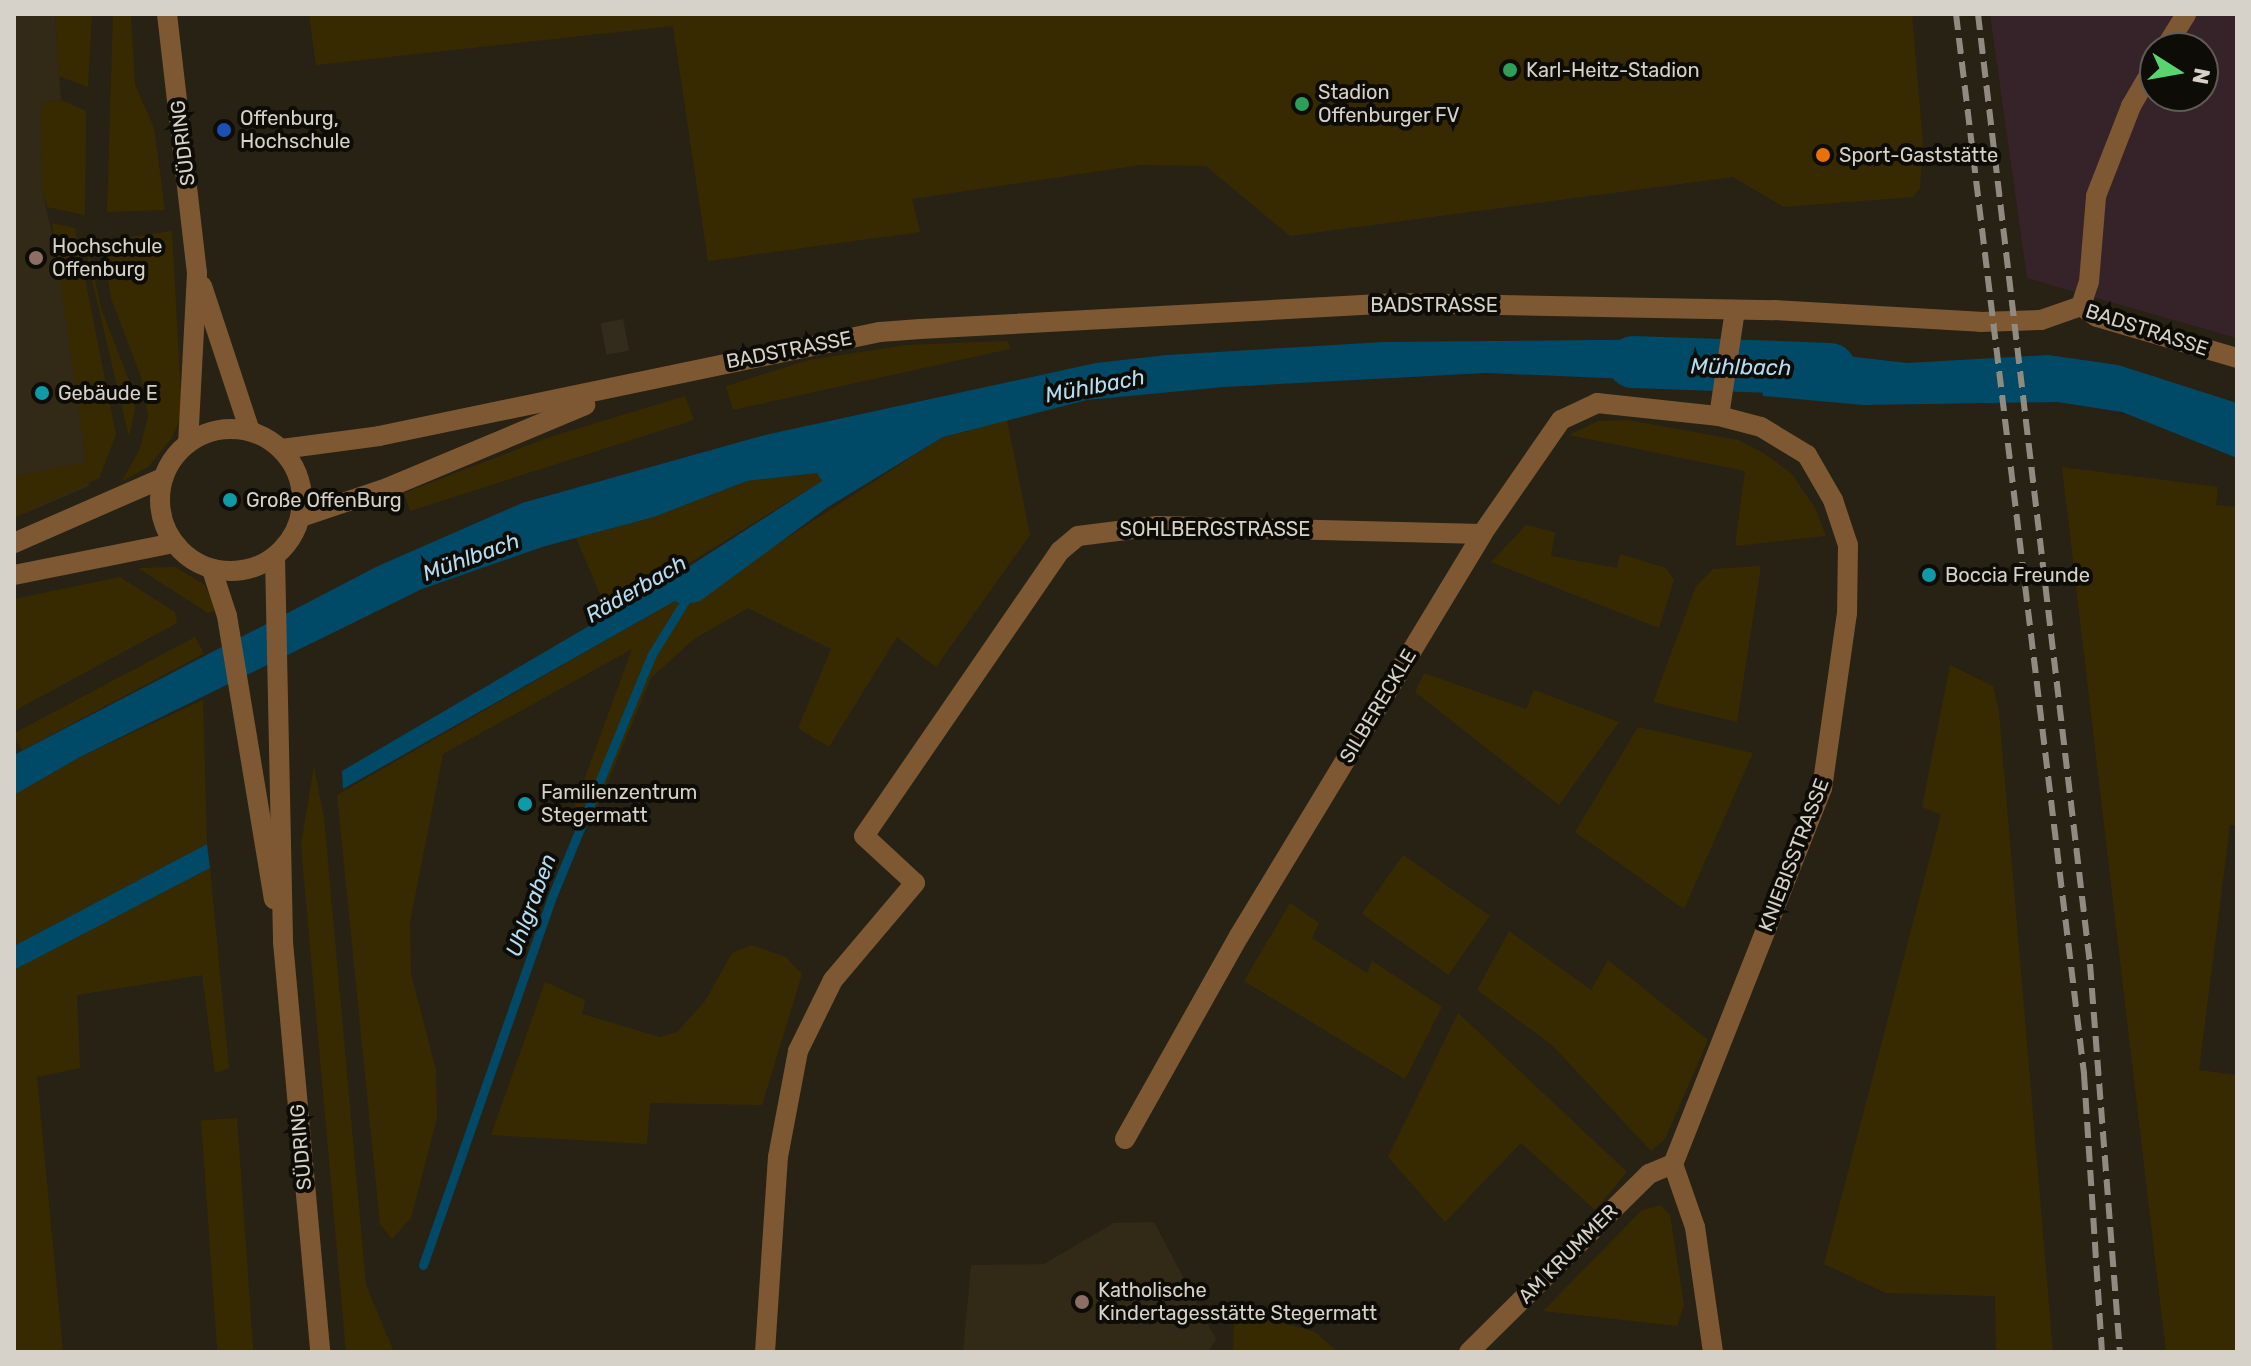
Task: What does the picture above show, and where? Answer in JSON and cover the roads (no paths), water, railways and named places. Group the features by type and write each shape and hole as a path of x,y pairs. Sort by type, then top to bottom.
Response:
{"street":[{"name":"SÜDRING","path":"167,14 197,273 188,443"},
{"path":"2175,32 2186,14"},
{"path":"2081,306 2089,282 2096,196 2139,92"},
{"name":"SÜDRING","path":"197,273 250,431"},
{"name":"BADSTRASSE","path":"282,449 379,436 880,332 1398,303 1735,310 1980,322 2041,320 2081,306 2097,317 2237,358"},
{"path":"1720,406 1735,310"},
{"name":"BADSTRASSE","path":"301,517 387,488 626,387"},
{"name":"SILBERECKLE","path":"1125,1139 1239,936 1482,534 1561,420 1577,409 1597,403 1720,406"},
{"name":"KNIEBISSTRASSE","path":"1673,1164 1822,788 1842,679 1847,613 1848,545 1833,500 1807,455 1720,406"},
{"path":"14,543 163,478 188,443 218,430 250,431 282,449 296,469 303,493 301,517 275,557 245,571 212,570 174,543 163,523 163,478"},
{"name":"SOHLBERGSTRASSE","path":"765,1352 778,1157 798,1051 833,980 915,883 864,836 1060,551 1078,536 1115,528 1172,526 1482,534"},
{"path":"14,575 174,543"},
{"name":"SÜDRING","path":"275,557 280,671 283,942 320,1352"},
{"name":"SÜDRING","path":"212,570 227,616 237,692 283,942"},
{"path":"1673,1164 1695,1227 1713,1352"},
{"name":"AM KRUMMER","path":"1469,1352 1649,1174 1673,1164"}],"water":[{"path":"1701,339 1705,365 1700,382 1486,373 1224,387 1087,400 943,437 828,507 700,601 682,605 675,601 343,789 342,771 676,575 822,481 817,473 747,481 654,517 542,547 422,589 80,757 14,795 14,755 378,566 522,503 765,435 1096,363 1167,355 1384,342"},
{"path":"1769,347 1907,363 2048,355 2118,365 2237,403 2237,458 2122,412 2057,402 1863,405 1763,396 1759,366"},
{"path":"207,844 210,868 14,970 14,946"}],"waterway":[{"name":"Mühlbach","path":"1633,362 1830,369"},
{"name":"Uhlgraben","path":"423,1265 551,899 651,656 688,596"}],"railway":[{"path":"1956,14 2084,1074 2102,1352"},
{"path":"1978,14 2090,964 2120,1352"}],"place":[{"name":"Karl-Heitz-Stadion","path":"1510,70"},
{"name":"Stadion Offenburger FV","path":"1302,104"},
{"name":"Offenburg, Hochschule","path":"224,130"},
{"name":"Sport-Gaststätte","path":"1823,155"},
{"name":"Hochschule Offenburg","path":"36,258"},
{"name":"Gebäude E","path":"42,393"},
{"name":"Große OffenBurg","path":"230,500"},
{"name":"Boccia Freunde","path":"1929,575"},
{"name":"Familienzentrum Stegermatt","path":"525,804"},
{"name":"Katholische Kindertagesstätte Stegermatt","path":"1082,1302"}],"water label":[{"name":"Räderbach","path":"636,589"}]}
